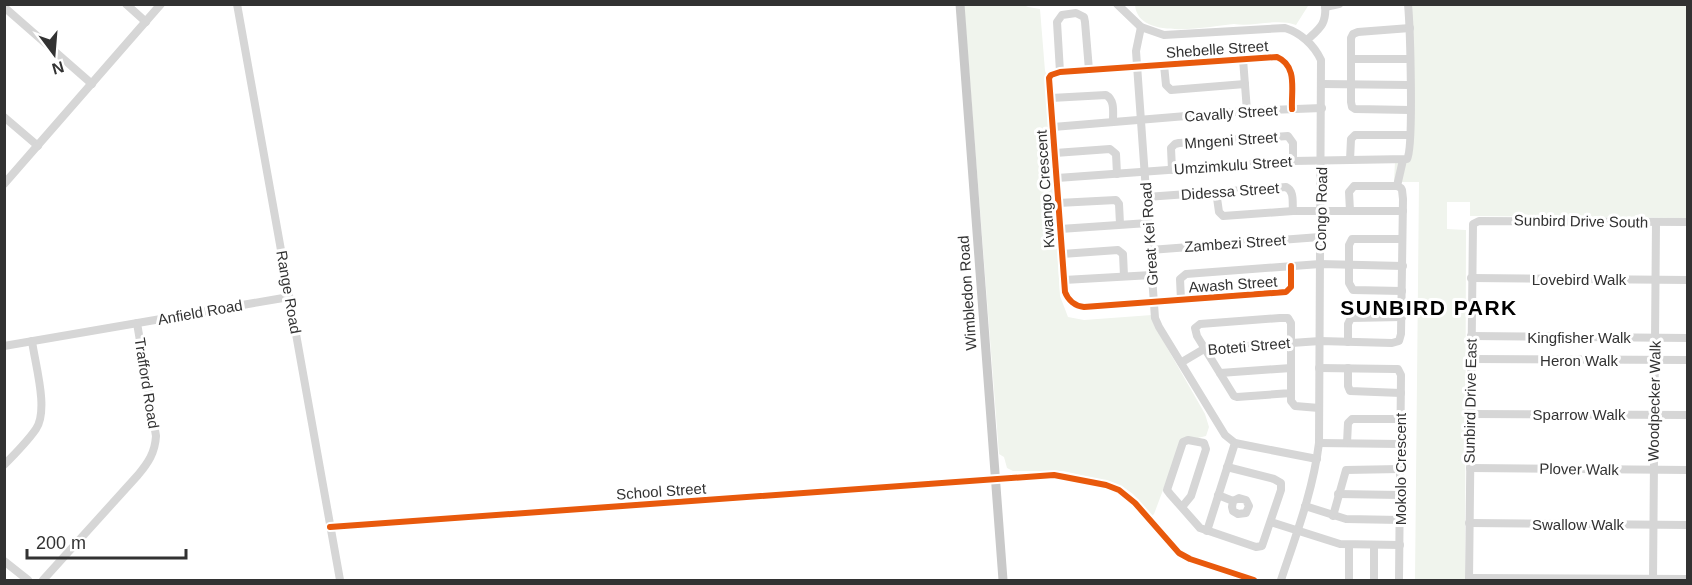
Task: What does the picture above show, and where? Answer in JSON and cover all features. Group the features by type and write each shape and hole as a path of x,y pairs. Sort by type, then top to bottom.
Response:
{"main road":[{"name":"Wimbledon Road","path":"960,4 1003,580"}],"street":[{"path":"126,4 146,22"},
{"path":"4,184 161,4"},
{"name":"Range Road","path":"237,4 340,580"},
{"path":"1117,4 1142,27 1164,35 1285,28 1293,30 1307,40 1324,22 1325,6 1340,4"},
{"path":"1396,186 1403,160 1409,155 1410,28 1408,4"},
{"path":"4,7 92,84"},
{"path":"1089,70 1084,17 1076,13 1062,15 1057,22 1060,72 1137,67"},
{"name":"Great Kei Road","path":"1142,27 1136,51 1156,323 1225,435 1235,443"},
{"path":"1410,28 1353,34 1350,84 1351,104 1355,109 1410,110"},
{"name":"Congo Road","path":"1281,580 1305,506 1319,443 1322,84 1321,60 1307,40"},
{"name":"Shebelle Street","path":"1137,67 1277,57 1288,64 1292,71 1292,109"},
{"path":"1351,58 1410,59"},
{"path":"1243,59 1247,111"},
{"path":"1164,65 1166,85 1170,90 1245,84"},
{"name":"Kwango Crescent","path":"1060,72 1049,78 1066,296 1081,307 1154,302"},
{"path":"1322,84 1410,85"},
{"path":"1051,98 1106,95 1112,101 1113,121"},
{"name":"Cavally Street","path":"1053,127 1247,111 1322,108"},
{"path":"4,117 38,146"},
{"path":"1350,160 1351,139 1355,135 1410,135"},
{"name":"Mngeni Street","path":"1172,170 1171,148 1179,143 1288,136 1293,143 1293,161"},
{"path":"1055,153 1112,150 1116,156 1117,174"},
{"name":"Umzimkulu Street","path":"1057,178 1293,161 1403,160"},
{"path":"1348,342 1348,324 1351,318 1402,317 1403,193 1401,188 1396,186 1354,186 1349,192 1350,211"},
{"name":"Didessa Street","path":"1146,197 1286,187 1292,191 1293,211"},
{"path":"1216,191 1219,213 1223,216 1293,211 1403,211"},
{"path":"1058,203 1116,200 1119,204 1120,224"},
{"name":"Sunbird Drive South","path":"1474,222 1688,222"},
{"name":"Sunbird Drive East","path":"1468,579 1471,279 1474,222"},
{"name":"Woodpecker Walk","path":"1653,580 1656,222"},
{"path":"1060,229 1148,223"},
{"name":"Zambezi Street","path":"1150,250 1320,237"},
{"path":"1402,239 1352,239 1349,245 1348,265 1349,284 1353,290 1402,291"},
{"path":"1062,254 1118,250 1123,254 1124,276"},
{"path":"1181,300 1180,279 1186,274 1320,264 1402,266"},
{"name":"Awash Street","path":"1154,302 1286,292 1292,287 1291,266"},
{"path":"1064,280 1152,274"},
{"name":"Lovebird Walk","path":"1471,279 1688,280"},
{"name":"Anfield Road","path":"4,346 289,297"},
{"name":"Boteti Street","path":"1182,362 1204,349 1320,341 1398,342 1401,338 1402,317"},
{"path":"1290,393 1235,397 1204,349 1194,331 1196,327 1200,324 1288,318 1291,343 1290,401 1294,406 1319,408"},
{"name":"Trafford Road","path":"43,580 150,460 156,436 137,323"},
{"name":"Kingfisher Walk","path":"1471,336 1688,338"},
{"path":"4,465 36,429 43,408 32,341"},
{"name":"Heron Walk","path":"1470,359 1688,360"},
{"path":"1220,373 1291,368"},
{"name":"Mokolo Crescent","path":"1271,522 1340,544 1400,545 1401,375 1398,369 1319,368"},
{"path":"1347,368 1348,386 1353,392 1401,393"},
{"name":"Sparrow Walk","path":"1470,414 1688,415"},
{"path":"1347,443 1347,426 1352,419 1401,419"},
{"path":"1182,507 1191,496 1206,449 1205,444 1191,440 1183,442 1167,490 1198,526 1207,531 1261,547 1264,544 1281,490 1280,482 1227,467"},
{"path":"1207,531 1235,443 1317,459"},
{"path":"1319,443 1400,444"},
{"name":"Plover Walk","path":"1470,468 1688,470"},
{"path":"1333,516 1346,471 1400,469"},
{"name":"School Street","path":"330,527 1054,475 1113,487 1135,503 1179,553 1190,559 1254,580"},
{"path":"1338,494 1400,495"},
{"path":"1218,495 1233,501"},
{"path":"1305,506 1346,519 1400,520"},
{"name":"Swallow Walk","path":"1469,523 1688,525"},
{"path":"1349,545 1349,580"},
{"path":"1374,545 1374,580"},
{"path":"1400,545 1400,580"},
{"path":"4,561 28,580"},
{"path":"1468,579 1688,579"}],"shaded area":[{"path":"964,5 1024,5 1040,9 1047,75 1060,296 1068,317 1084,320 1152,315 1153,323 1205,414 1209,427 1206,436 1181,442 1152,516 1133,494 1112,482 1063,471 1013,471 1007,468 1004,457 999,454"},
{"path":"1135,5 1311,5 1296,25 1273,22 1177,29 1148,24 1139,17"},
{"path":"1409,5 1687,5 1687,218 1470,216 1470,202 1447,202 1447,229 1466,230 1465,580 1415,580 1419,182 1394,182 1395,161 1407,160"}],"cycle path":[{"path":"1291,266 1291,287 1286,292 1084,307 1072,302 1065,292 1049,78 1060,72 1277,57 1284,61 1291,72 1292,109"},
{"path":"330,527 1054,475 1106,485 1119,490 1135,503 1179,553 1190,559 1254,580"}],"district":[{"name":"SUNBIRD PARK","path":"1429,307"}]}
